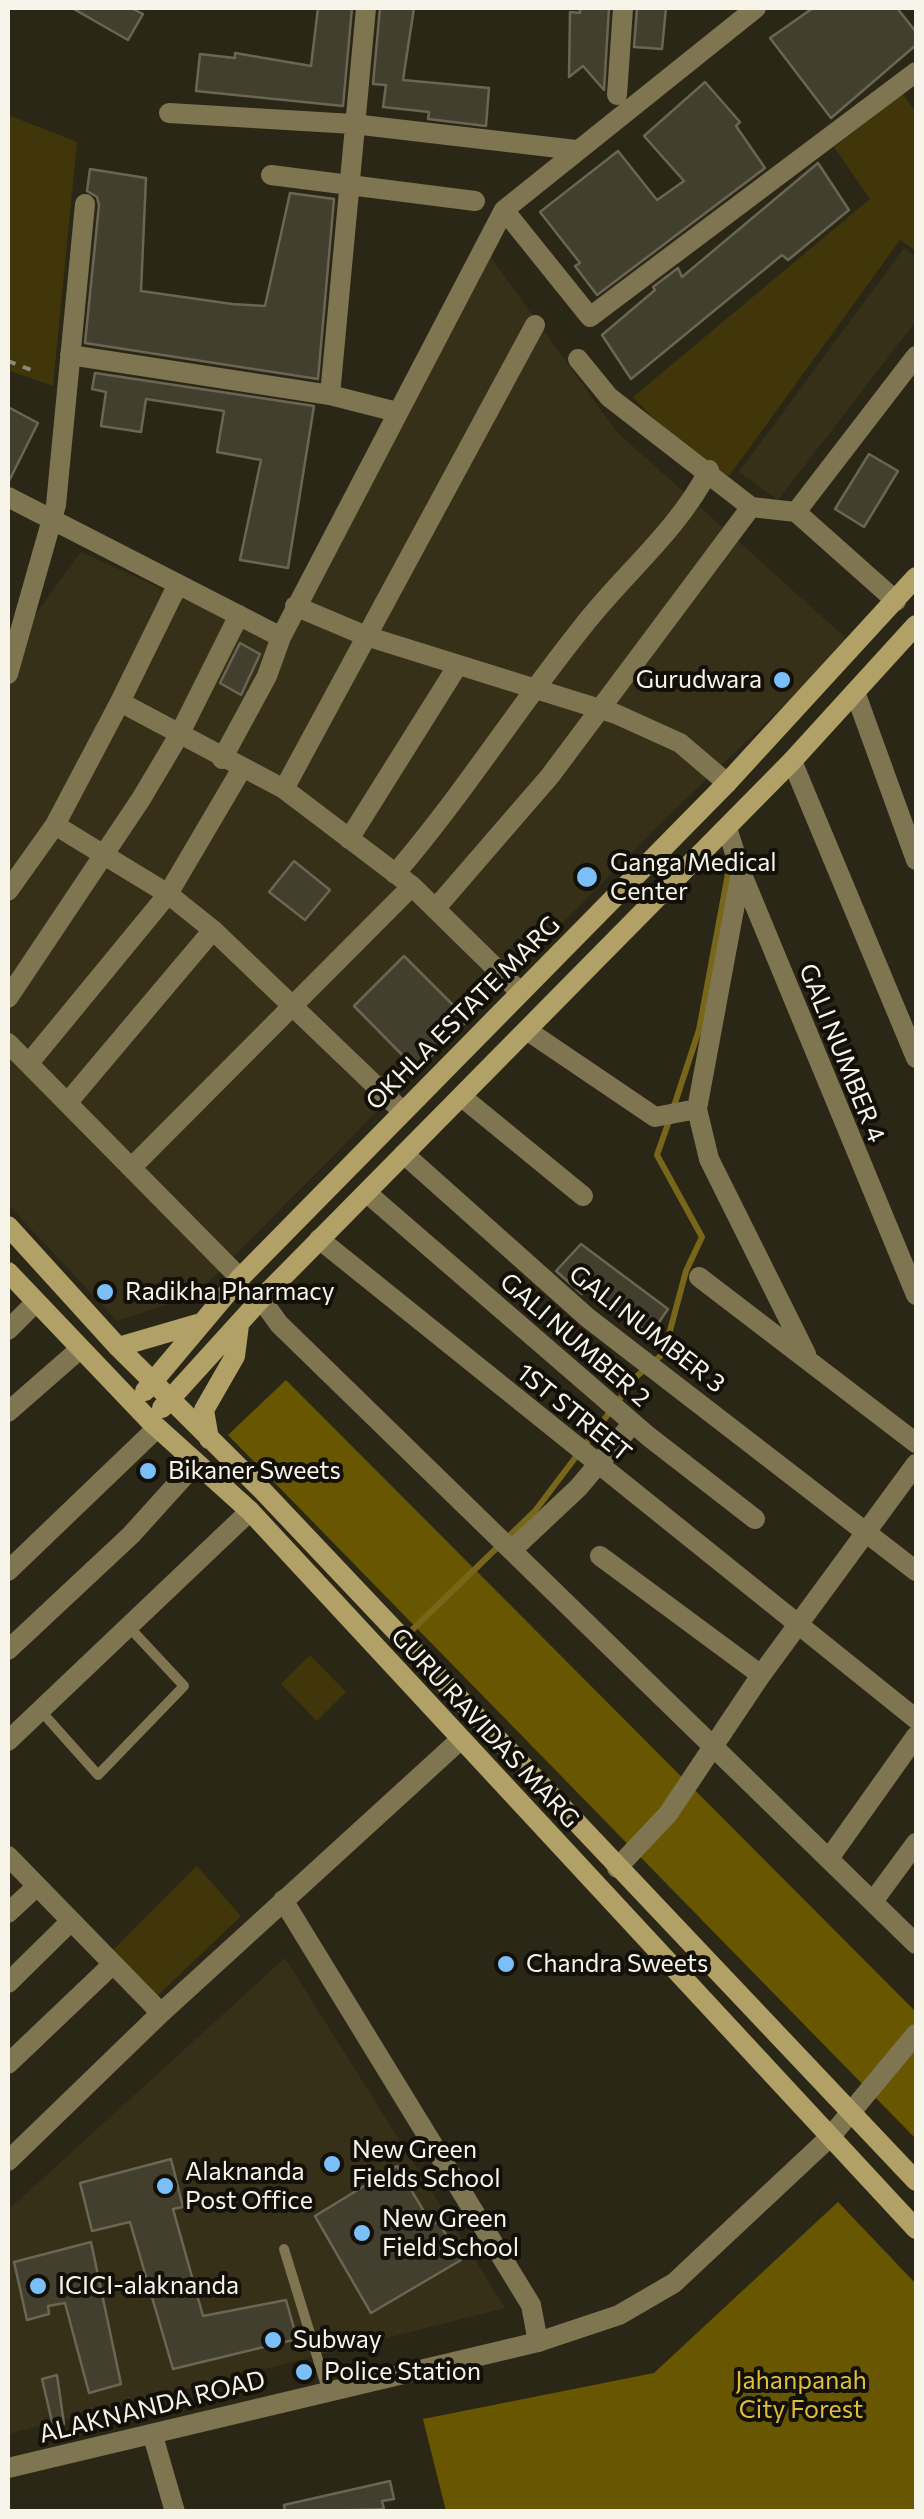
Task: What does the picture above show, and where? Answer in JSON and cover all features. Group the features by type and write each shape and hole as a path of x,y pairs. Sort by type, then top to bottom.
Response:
{"main road":[{"name":"OKHLA ESTATE MARG","path":"134,1403 240,1278 727,782 916,577"},
{"path":"153,1424 169,1400 261,1299 727,828 916,625"},
{"name":"GURU RAVIDAS MARG","path":"8,1226 118,1347 263,1492 916,2181"},
{"name":"GURU RAVIDAS MARG","path":"8,1272 153,1424 250,1510 916,2229"},
{"path":"118,1347 198,1324"},
{"path":"211,1443 204,1410 235,1356 239,1326"}],"street":[{"path":"330,395 366,8"},
{"path":"617,94 624,8"},
{"path":"222,759 267,676 295,606 504,210 756,8"},
{"path":"504,210 590,316 916,72"},
{"path":"169,113 353,124 576,150"},
{"path":"271,175 476,201"},
{"path":"8,674 53,520 85,204"},
{"path":"284,790 536,325"},
{"path":"70,355 330,395 397,412"},
{"path":"796,512 916,356"},
{"path":"578,360 609,397 751,506 796,512 896,601"},
{"path":"132,1167 292,1005 404,880 581,628 690,506 708,470"},
{"path":"8,497 281,637"},
{"path":"435,909 550,776 751,506"},
{"path":"8,892 55,825 178,584"},
{"path":"295,606 366,636 600,709 680,743 727,782"},
{"path":"8,998 179,736 239,615"},
{"path":"349,839 458,664"},
{"path":"855,692 916,860"},
{"path":"120,702 284,790 404,880 520,992"},
{"path":"792,761 916,1058"},
{"path":"29,1062 168,894 242,770"},
{"path":"55,825 168,894 213,930 401,1110"},
{"name":"GALI NUMBER 4","path":"727,828 741,872 916,1294"},
{"path":"741,872 697,1109 709,1159 806,1354"},
{"path":"68,1102 213,930"},
{"path":"528,1032 655,1116 697,1109"},
{"path":"8,1043 240,1278"},
{"path":"462,1097 583,1196"},
{"name":"GALI NUMBER 3","path":"404,1154 588,1318 868,1531 916,1572"},
{"name":"GALI NUMBER 2","path":"367,1193 632,1423 755,1519"},
{"name":"1ST STREET","path":"320,1239 916,1719"},
{"path":"699,1277 806,1354 916,1442"},
{"path":"261,1299 278,1324 710,1748 830,1857 916,1944"},
{"path":"8,1330 36,1302"},
{"path":"8,1412 80,1349"},
{"path":"512,1550 599,1465 632,1423"},
{"path":"8,1571 153,1424"},
{"path":"8,1650 131,1535 196,1463"},
{"path":"617,1868 668,1814 761,1675 916,1464"},
{"path":"8,1742 250,1510"},
{"path":"600,1556 761,1675"},
{"path":"830,1857 916,1736"},
{"path":"8,2161 160,2013 460,1740"},
{"path":"874,1900 916,1843"},
{"path":"8,1856 160,2013"},
{"path":"8,1913 37,1886"},
{"path":"283,1900 531,2305 538,2342"},
{"path":"8,1983 71,1921"},
{"path":"8,2064 113,1964"},
{"name":"ALAKNANDA ROAD","path":"8,2468 538,2342 619,2315 674,2284 831,2136 916,2034"},
{"path":"153,2436 174,2512"}],"lane":[{"path":"40,1710 98,1775 184,1686 128,1627"},
{"path":"284,2248 327,2390"}],"path":[{"path":"8,361 34,371"}],"shaded area":[{"path":"902,93 916,112 916,251 900,240 729,476 672,438 633,397 870,199 834,147"},
{"path":"8,115 77,142 53,386 8,370"},
{"path":"479,241 617,432 850,642 663,821 196,1295 117,1321 8,1204 8,652 81,552 278,642"},
{"path":"904,248 916,257 916,321 778,500 739,472"},
{"path":"310,1655 346,1692 317,1721 281,1684"},
{"path":"197,1866 241,1916 155,1998 111,1952"},
{"path":"285,1958 505,2308 8,2434 8,2210"}],"green space":[{"path":"286,1380 916,2012 916,2139 228,1435"},
{"name":"Jahanpanah City Forest","path":"838,2202 916,2284 916,2511 446,2511 423,2419 654,2373"}],"building":[{"path":"72,8 131,8 143,14 128,40"},
{"path":"318,8 352,8 343,106 196,91 200,54 235,58 235,53 311,66"},
{"path":"380,8 414,8 403,80 489,88 486,126 428,119 429,112 383,107 386,85 373,84"},
{"path":"580,8 609,8 604,90 583,66 569,77 570,12 580,13"},
{"path":"637,8 666,8 662,49 634,47"},
{"path":"813,8 897,8 916,32 916,45 831,118 770,38"},
{"path":"705,82 740,122 736,126 765,168 597,295 575,266 580,263 540,212 618,151 657,200 684,181 644,136"},
{"path":"818,163 849,210 788,260 782,255 631,379 602,335 655,290 653,287 678,268 682,277"},
{"path":"90,169 146,178 141,291 232,304 265,306 290,193 334,199 318,379 85,343 99,205 97,197 87,191"},
{"path":"95,373 314,406 288,568 240,560 261,460 217,452 224,411 146,399 141,432 101,426 106,392 92,389"},
{"path":"8,407 38,423 8,483"},
{"path":"869,454 898,471 864,527 835,509"},
{"path":"240,643 260,654 241,695 220,683"},
{"path":"294,861 330,890 305,920 269,892"},
{"path":"404,956 468,1020 417,1070 354,1006"},
{"path":"581,1244 668,1309 651,1334 586,1290 582,1294 556,1271"},
{"path":"171,2159 183,2207 173,2209 203,2316 286,2300 297,2339 173,2369 130,2222 92,2231 80,2183"},
{"name":"New Green Field School","path":"397,2166 432,2225 438,2221 461,2260 371,2313 315,2216"},
{"path":"91,2242 121,2384 89,2393 65,2303 48,2306 49,2314 27,2320 14,2262"},
{"path":"57,2375 64,2424 53,2426 42,2379"},
{"path":"390,2481 394,2499 382,2501 384,2509 285,2512 284,2505"}],"waterway":[{"path":"673,1109 699,1030 730,863"},
{"path":"411,1631 535,1511 637,1376 664,1353 686,1271 702,1237 657,1155 669,1121"}],"place":[{"name":"Gurudwara","path":"782,680"},
{"name":"Ganga Medical Center","path":"587,877"},
{"name":"Radikha Pharmacy","path":"105,1292"},
{"name":"Bikaner Sweets","path":"148,1471"},
{"name":"Chandra Sweets","path":"506,1964"},
{"name":"New Green Fields School","path":"332,2164"},
{"name":"Alaknanda Post Office","path":"165,2186"},
{"name":"New Green Field School","path":"362,2233"},
{"name":"ICICI-alaknanda","path":"38,2286"},
{"name":"Subway","path":"273,2340"},
{"name":"Police Station","path":"304,2372"}]}
